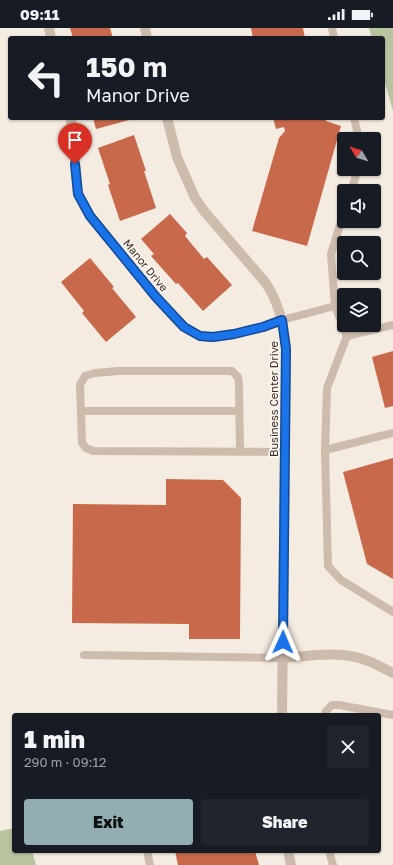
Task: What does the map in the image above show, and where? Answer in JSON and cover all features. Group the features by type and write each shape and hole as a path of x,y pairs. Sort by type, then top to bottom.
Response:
{"street":[{"name":"Manor Drive","path":"71,120 78,194 90,216 156,297 184,327 200,336 213,337 263,327 282,320"},
{"name":"Business Center Drive","path":"168,120 177,158 196,198 204,211 265,282 272,293 282,320 286,349 282,713"},
{"path":"283,658 330,654 350,656 366,660 393,673"},
{"path":"288,853 291,865"}],"lane":[{"path":"354,120 357,132"},
{"path":"339,228 331,254 335,306 348,336 327,388 325,450 328,566 341,580 393,612"},
{"path":"282,320 335,306"},
{"path":"348,336 393,325"},
{"path":"240,452 239,384 238,377 232,371 118,372 96,374 85,376 80,385 82,443 86,448 93,451 240,452 285,452"},
{"path":"81,411 240,412"},
{"path":"325,450 393,432"},
{"path":"84,656 283,658"},
{"path":"326,713 332,705 339,705 378,713"},
{"path":"381,714 393,716"},
{"path":"147,853 150,865"},
{"path":"330,853 333,865"}],"green space":[{"path":"369,28 393,28 393,111 385,83 385,36 371,36"},
{"path":"12,828 12,853 33,853 36,865 0,865 0,831"}],"building":[{"path":"70,28 110,28 112,36 72,36"},
{"path":"251,28 303,28 305,36 253,36"},
{"path":"94,120 129,120 96,129"},
{"path":"274,120 326,120 341,126 339,132 337,132 337,140 307,246 252,231 279,138 285,131 284,127 276,129"},
{"path":"134,135 156,208 120,221 98,148"},
{"path":"170,214 187,233 185,236 204,259 207,257 232,285 203,311 151,256 154,254 141,239"},
{"path":"90,258 136,317 106,342 82,313 84,311 61,282"},
{"path":"393,351 393,406 385,408 372,357"},
{"path":"393,458 393,579 367,564 343,472"},
{"path":"166,479 223,480 241,498 240,639 189,639 189,624 72,623 73,504 166,505"},
{"path":"175,853 256,853 259,865 178,865"}],"route":[{"path":"75,164 78,194 90,216 156,297 184,327 200,336 213,337 263,327 282,320 286,349 283,642"}]}
